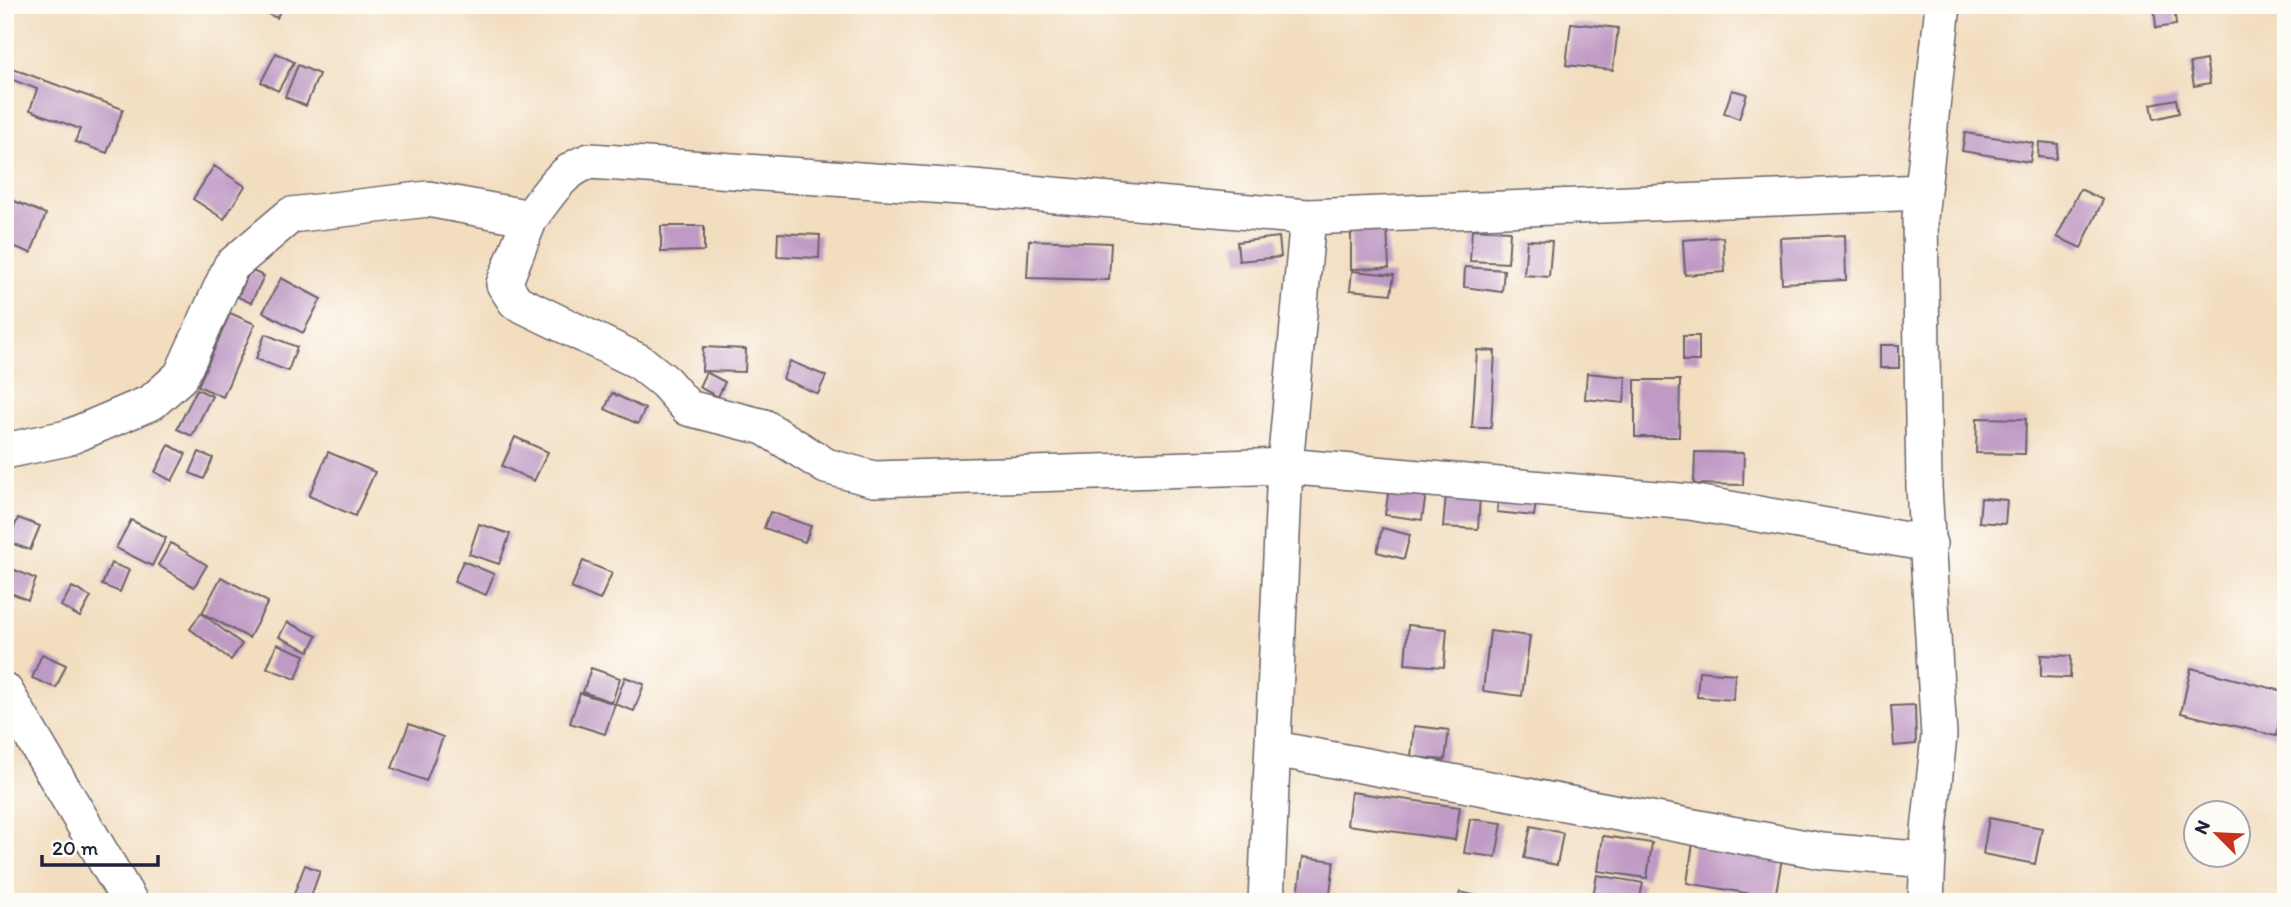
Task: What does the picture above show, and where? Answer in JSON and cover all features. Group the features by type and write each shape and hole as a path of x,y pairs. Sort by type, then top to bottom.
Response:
{"street":[{"path":"1927,902 1928,860 1940,736 1924,487 1920,218 1944,5"},
{"path":"1923,192 1308,217 974,188 590,161 574,166 562,177 530,218 503,284 516,302 639,362 665,382 688,408 764,427 825,466 873,480 1285,466 1690,502 1929,544"},
{"path":"5,451 67,438 152,401 181,376 231,265 291,215 428,199 530,218"},
{"path":"1266,902 1275,749 1285,466 1308,217"},
{"path":"5,691 131,900"},
{"path":"1275,749 1822,851 1928,860"}],"building":[{"path":"246,5 282,5 277,18"},
{"path":"2154,5 2174,5 2176,25 2156,28"},
{"path":"1571,23 1618,28 1613,70 1566,65"},
{"path":"276,53 294,62 278,91 261,82"},
{"path":"2206,60 2210,83 2194,86 2190,63"},
{"path":"298,65 319,74 306,106 285,97"},
{"path":"8,67 123,109 107,153 75,142 80,129 30,110 37,89 5,77"},
{"path":"1732,90 1747,94 1739,119 1724,113"},
{"path":"2176,99 2179,113 2154,119 2151,104"},
{"path":"1965,133 2033,143 2030,162 1962,151"},
{"path":"2039,142 2058,144 2056,159 2038,157"},
{"path":"214,166 245,186 224,219 193,199"},
{"path":"2080,189 2103,200 2081,248 2057,237"},
{"path":"7,198 46,214 31,253 5,243"},
{"path":"661,226 704,226 704,251 661,252"},
{"path":"1387,228 1389,268 1351,269 1351,230"},
{"path":"1472,229 1510,231 1508,263 1470,261"},
{"path":"778,233 820,235 819,258 777,256"},
{"path":"1845,235 1846,280 1782,283 1780,238"},
{"path":"1279,237 1281,257 1239,261 1237,242"},
{"path":"1723,237 1725,272 1685,275 1683,240"},
{"path":"1029,240 1111,243 1109,280 1027,278"},
{"path":"1527,240 1552,241 1549,277 1524,275"},
{"path":"1465,267 1504,270 1502,292 1464,287"},
{"path":"250,270 264,276 251,303 238,297"},
{"path":"1352,271 1394,275 1391,294 1350,290"},
{"path":"281,278 321,299 303,333 263,312"},
{"path":"230,313 255,324 223,397 198,386"},
{"path":"265,334 297,347 288,371 256,359"},
{"path":"1683,336 1699,336 1699,361 1683,361"},
{"path":"1880,345 1899,345 1899,368 1880,368"},
{"path":"703,347 746,349 745,372 702,371"},
{"path":"1477,350 1495,351 1491,428 1472,428"},
{"path":"790,361 826,376 818,394 783,379"},
{"path":"706,372 725,382 718,397 699,387"},
{"path":"1587,373 1626,377 1624,403 1585,399"},
{"path":"1635,380 1680,380 1679,437 1635,437"},
{"path":"197,389 212,396 192,436 177,429"},
{"path":"612,393 645,409 638,424 605,409"},
{"path":"1977,418 2026,419 2025,454 1976,453"},
{"path":"515,437 548,452 534,481 502,466"},
{"path":"169,445 186,454 172,481 155,472"},
{"path":"199,452 213,458 204,479 190,473"},
{"path":"328,452 375,472 355,516 309,496"},
{"path":"1695,452 1744,453 1743,485 1694,484"},
{"path":"1389,488 1426,493 1422,520 1385,515"},
{"path":"1446,494 1480,496 1478,529 1443,527"},
{"path":"1498,498 1536,502 1534,516 1497,512"},
{"path":"1981,498 2007,500 2005,524 1979,522"},
{"path":"770,512 811,526 805,542 764,528"},
{"path":"18,518 40,526 30,550 8,542"},
{"path":"131,520 166,538 152,566 116,548"},
{"path":"479,524 510,534 499,564 469,554"},
{"path":"1382,528 1410,535 1404,559 1377,552"},
{"path":"171,543 207,565 194,587 158,565"},
{"path":"463,561 494,574 486,595 454,582"},
{"path":"583,561 612,573 600,600 571,588"},
{"path":"111,563 129,570 120,592 102,585"},
{"path":"15,570 36,579 28,600 6,591"},
{"path":"221,577 268,602 249,638 202,613"},
{"path":"72,587 91,597 80,617 61,606"},
{"path":"201,613 242,644 231,660 190,629"},
{"path":"287,622 317,636 309,651 279,637"},
{"path":"1408,625 1447,629 1444,667 1405,664"},
{"path":"1490,631 1530,636 1522,696 1483,691"},
{"path":"277,644 305,655 296,679 267,668"},
{"path":"42,654 66,665 56,688 32,678"},
{"path":"2041,655 2071,656 2070,678 2041,677"},
{"path":"591,668 620,678 612,702 583,692"},
{"path":"2191,668 2286,692 2276,736 2181,713"},
{"path":"1699,671 1735,674 1733,700 1697,697"},
{"path":"625,677 644,684 634,711 615,704"},
{"path":"580,693 615,704 605,734 570,723"},
{"path":"1915,705 1916,744 1894,746 1891,706"},
{"path":"409,724 443,737 426,781 392,768"},
{"path":"1414,726 1449,730 1445,760 1411,757"},
{"path":"1351,792 1460,807 1455,840 1347,825"},
{"path":"1989,818 2042,828 2035,864 1983,854"},
{"path":"1470,819 1502,823 1496,857 1464,853"},
{"path":"1531,826 1563,833 1557,865 1524,858"},
{"path":"1603,836 1652,843 1647,878 1598,871"},
{"path":"1693,843 1782,858 1775,898 1687,883"},
{"path":"1303,857 1334,861 1329,902 1297,902"},
{"path":"305,865 320,871 309,902 291,902"},
{"path":"1597,875 1643,883 1639,902 1592,902"},
{"path":"1460,892 1499,901 1458,902"}]}
